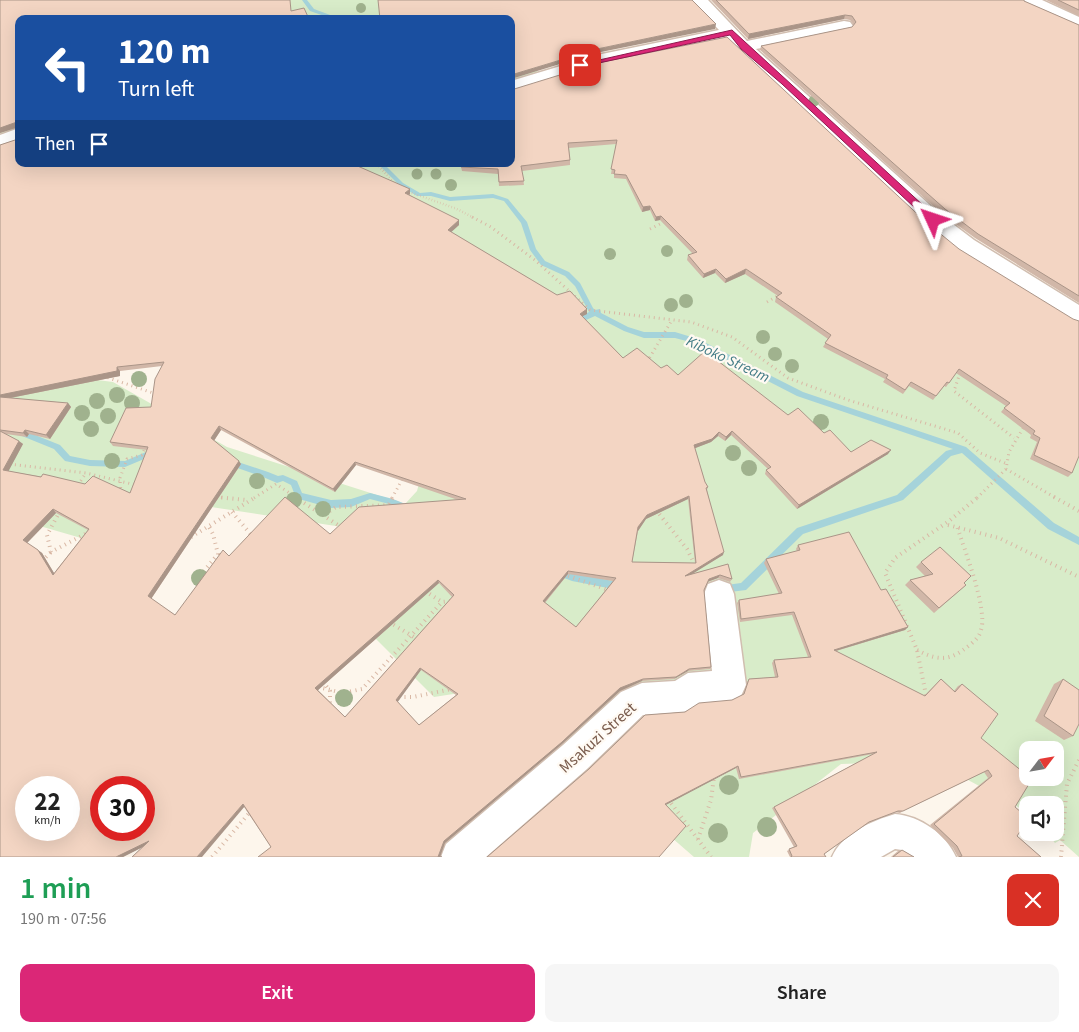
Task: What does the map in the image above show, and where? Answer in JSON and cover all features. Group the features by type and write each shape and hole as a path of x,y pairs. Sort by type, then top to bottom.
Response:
{"street":[{"path":"698,0 737,40 946,230 966,246 1079,316"},
{"path":"1029,0 1079,24"},
{"path":"515,86 597,60 737,40 788,36 844,26"},
{"path":"0,143 15,136"},
{"name":"Msakuzi Street","path":"459,857 575,757 632,703 642,698 684,696 688,689 730,685 726,641 711,588"},
{"path":"850,857 891,830 906,832 921,839 938,857"}],"path":[{"path":"380,167 399,187"},
{"path":"404,190 456,209 491,226 535,260 590,310 691,322 732,337 788,378 848,400 932,424 958,434 980,453 1005,463"},
{"path":"650,229 666,221"},
{"path":"767,302 783,292"},
{"path":"643,369 672,320"},
{"path":"963,368 955,383 954,391 986,418 1014,438"},
{"path":"96,372 108,379 159,395"},
{"path":"1006,469 1005,463 1014,438 1026,424"},
{"path":"121,498 120,478 127,459 142,455 147,444"},
{"path":"0,463 86,474 121,483 140,485"},
{"path":"925,701 927,693 917,650 885,573 886,566 894,558 948,525 982,496 1006,469"},
{"path":"1006,469 1079,511"},
{"path":"74,492 86,474"},
{"path":"389,504 404,477"},
{"path":"185,541 208,525 232,512 247,500 276,484 324,514 346,531"},
{"path":"210,497 247,500"},
{"path":"324,514 336,507 389,504 398,506"},
{"path":"653,507 673,528 711,588"},
{"path":"51,552 47,535 63,508"},
{"path":"232,512 257,542"},
{"path":"208,525 213,534 218,554 204,571 204,579 209,585"},
{"path":"948,525 992,535 1033,551 1079,577"},
{"path":"917,650 933,659 944,660 958,654 975,640 982,629 981,609 957,526"},
{"path":"39,564 51,552 85,535 91,528"},
{"path":"557,571 600,589 613,591"},
{"path":"418,587 442,602 452,601 460,605"},
{"path":"452,601 457,593"},
{"path":"311,687 330,691 354,692 370,682 410,634 442,602"},
{"path":"383,618 401,633 410,634 426,645"},
{"path":"320,678 330,691 331,704 327,714"},
{"path":"370,682 377,686"},
{"path":"393,693 400,697 413,697 456,687"},
{"path":"1060,857 1067,784 1079,760"},
{"path":"698,840 707,807 715,792 714,768"},
{"path":"665,795 711,857"},
{"path":"212,857 254,807"}],"green space":[{"path":"71,0 484,0 500,15 62,15"},
{"path":"515,36 544,82 1079,430 1079,857 1061,841 1064,841 1064,796 1019,796 1019,808 933,761 841,764 753,833 749,857 694,857 498,687 434,697 373,636 401,536 185,503 88,540 19,520 0,496 0,351 3,368 113,382 227,447 405,504 417,491 424,466 0,190 0,92 15,109 15,167 515,167"}],"building":[{"path":"0,0 290,0 291,11 304,8 307,15 15,15 15,123 0,128"},
{"path":"378,0 692,0 716,24 597,49 515,74 515,15 380,15"},
{"path":"716,0 1024,0 1079,25 1079,296 978,234 945,209 761,46 852,27 856,22 852,16 845,15 749,34"},
{"path":"1058,0 1079,0 1079,10"},
{"path":"727,37 926,222 959,249 1079,321 1079,456 1072,473 1034,455 1040,438 1033,434 1035,431 1004,408 1010,403 959,369 936,396 911,382 905,390 886,378 888,375 825,343 831,335 776,297 782,293 746,269 726,279 716,269 704,274 688,255 697,252 661,216 656,217 650,206 643,207 626,175 614,174 615,170 611,169 617,140 568,143 570,160 521,166 524,181 499,182 498,169 461,167 515,167 515,89 602,62"},
{"path":"15,140 15,167 360,167 410,189 405,193 459,220 448,230 557,295 570,291 587,309 580,314 623,358 637,348 661,368 667,365 678,375 705,351 788,415 798,408 824,433 830,430 851,452 871,440 891,450 799,505 766,470 771,467 732,431 726,437 719,432 712,439 694,445 708,487 706,488 724,552 685,576 728,564 732,579 720,575 709,579 704,590 711,667 689,669 676,677 643,679 620,688 562,742 444,841 438,857 258,857 271,847 243,804 197,857 132,857 149,841 116,857 0,857 0,431 19,441 3,470 41,477 43,474 85,484 93,476 130,493 148,447 110,442 126,408 151,407 155,379 164,362 117,367 117,371 0,395 0,145","holes":["219,426 333,489 355,462 466,499 359,507 330,534 285,497 229,556 223,550 175,615 148,596 239,461 211,438","689,496 696,563 632,562 638,527 647,515","53,509 89,529 53,575 38,550 23,540","568,571 616,578 576,627 543,601","438,580 454,595 345,717 315,688","420,668 458,694 419,725 396,700"]},
{"path":"0,397 68,403 46,435 25,430 23,433 0,430"},
{"path":"849,532 881,590 886,589 908,627 834,650 925,696 941,679 955,692 962,684 998,714 981,738 1019,769 1019,786 1028,786 1022,796 1019,796 1019,800 1015,807 1019,810 1019,833 1017,836 1019,841 1023,841 1041,857 959,857 962,856 957,846 934,824 992,776 988,770 903,811 898,811 869,822 824,854 826,857 791,857 789,849 797,846 774,807 877,752 741,777 738,766 665,804 686,826 659,857 487,857 589,769 645,715 685,712 699,703 732,700 744,694 749,679 778,677 774,660 811,657 794,612 741,619 739,600 782,593 766,559 800,550 798,545"},
{"path":"940,547 971,576 964,583 966,585 939,608 910,580 933,574 921,562"},
{"path":"1063,679 1079,690 1079,724 1073,736 1044,716"},
{"path":"902,850 914,857 893,857"}],"waterway":[{"path":"304,0 312,10 327,15"},
{"name":"Kiboko Stream","path":"384,167 401,184 419,195 431,194 450,199 493,196 506,200 524,222 533,250 543,263 567,274 578,285 590,310 595,313"},
{"path":"575,322 595,313"},
{"name":"Kiboko Stream","path":"595,313 626,329 644,335 675,335 696,341 800,394 963,449"},
{"path":"20,432 57,447 68,459 90,463 125,464 153,452"},
{"path":"722,589 743,587 800,531 900,498 949,453 963,449"},
{"name":"Kiboko Stream","path":"963,449 1051,526 1079,541"},
{"path":"232,463 266,474 277,480 283,478 294,483 299,496 331,504 351,503 370,496 390,501 405,508"},
{"path":"557,571 572,577 618,586"}],"route":[{"path":"580,65 623,54 732,33 743,47 785,82 933,220"}]}
